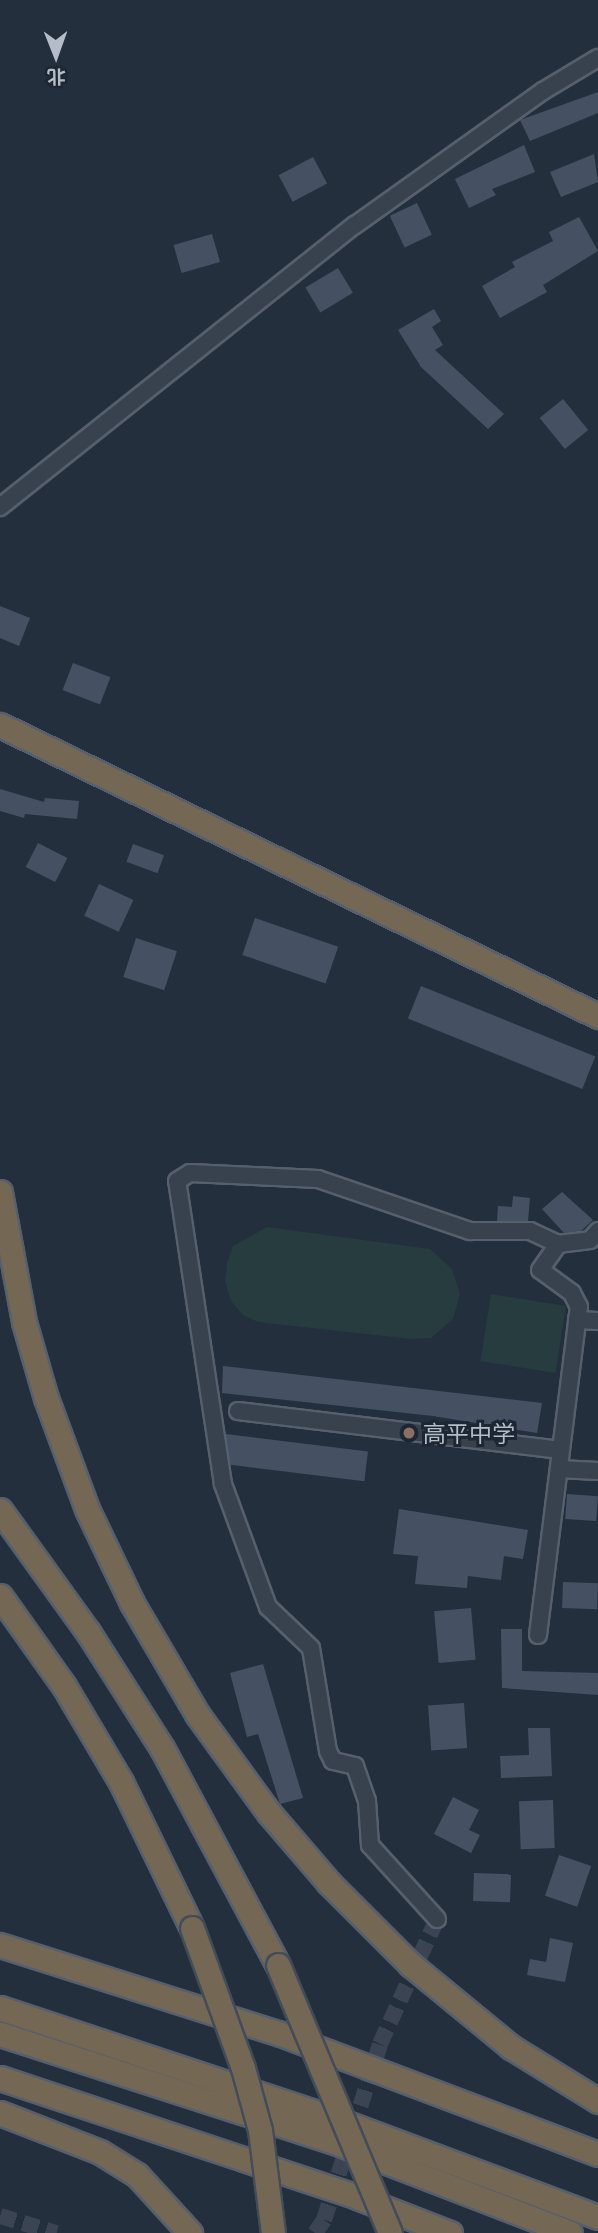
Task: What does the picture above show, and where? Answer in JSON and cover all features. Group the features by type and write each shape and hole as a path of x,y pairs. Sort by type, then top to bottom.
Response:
{"highway":[{"path":"0,725 598,1016"},
{"path":"0,1192 24,1322 46,1398 87,1509 132,1602 197,1714 278,1823 411,1965 511,2047 598,2101"},
{"path":"0,1510 88,1632 162,1748 278,1965 390,2233"},
{"path":"0,1596 64,1686 121,1782 192,1928 243,2068 260,2130 273,2233"},
{"path":"0,1928 206,2010 598,2154"},
{"path":"0,1945 206,2010"},
{"path":"0,2008 344,2122 598,2217"},
{"path":"0,2034 332,2141 570,2233"},
{"path":"0,2078 357,2197 450,2233"},
{"path":"0,2113 100,2152 137,2175 190,2233"}],"street":[{"path":"0,507 355,225 543,91 598,58"},
{"path":"437,1919 370,1845 367,1801 355,1766 333,1761 328,1751 311,1648 268,1607 223,1483 177,1181 190,1173 318,1179 470,1231 530,1231 558,1244 590,1240 598,1231"},
{"path":"538,1636 577,1320 577,1298 540,1270 558,1244"},
{"path":"577,1320 598,1321"},
{"path":"238,1411 561,1450"},
{"path":"559,1469 598,1471"}],"green space":[{"path":"267,1227 430,1249 452,1269 460,1294 453,1319 431,1338 411,1339 258,1322 243,1315 231,1301 225,1281 227,1263 233,1246"},
{"path":"491,1294 566,1306 555,1373 480,1361"}],"building":[{"path":"598,92 598,113 530,141 520,120"},
{"path":"524,145 535,172 492,189 496,195 469,208 455,179"},
{"path":"594,154 598,182 561,197 550,172"},
{"path":"313,157 327,183 293,202 279,175"},
{"path":"417,203 432,235 405,247 390,216"},
{"path":"579,217 598,251 543,285 547,292 500,318 482,286 515,267 512,262 553,241 549,232"},
{"path":"212,234 220,262 182,273 174,245"},
{"path":"338,268 353,293 320,312 305,288"},
{"path":"434,309 441,321 432,327 443,345 435,350 504,414 488,429 421,367 398,330"},
{"path":"563,399 588,430 565,449 540,418"},
{"path":"0,606 30,618 19,646 0,638"},
{"path":"73,663 110,677 100,704 63,690"},
{"path":"0,789 44,802 45,798 79,801 77,819 25,814 24,818 0,811"},
{"path":"38,843 67,858 55,882 26,867"},
{"path":"133,844 164,855 158,873 127,862"},
{"path":"99,884 133,900 119,932 84,916"},
{"path":"255,918 338,947 326,984 242,955"},
{"path":"136,938 177,951 164,990 123,977"},
{"path":"421,986 595,1056 582,1089 408,1018"},
{"path":"562,1192 593,1220 581,1231 564,1233 542,1209"},
{"path":"513,1196 530,1198 528,1221 497,1221 498,1206 512,1207"},
{"path":"223,1366 542,1403 537,1433 433,1416 222,1393"},
{"path":"226,1434 368,1451 364,1481 222,1464"},
{"path":"567,1494 598,1496 596,1521 565,1519"},
{"path":"399,1509 528,1530 523,1559 504,1556 501,1580 468,1576 467,1588 415,1584 418,1556 393,1554"},
{"path":"563,1582 598,1583 597,1609 562,1608"},
{"path":"471,1608 476,1660 439,1663 434,1611"},
{"path":"501,1629 522,1629 522,1671 598,1673 598,1695 502,1688"},
{"path":"263,1664 303,1798 280,1804 258,1734 247,1737 230,1673"},
{"path":"464,1703 467,1748 431,1750 428,1706"},
{"path":"528,1728 550,1728 552,1776 501,1778 500,1756 529,1755"},
{"path":"453,1797 479,1810 469,1830 480,1835 471,1853 434,1834"},
{"path":"553,1800 555,1848 521,1849 519,1801"},
{"path":"559,1855 591,1866 577,1907 545,1896"},
{"path":"474,1873 511,1874 510,1902 473,1901"},
{"path":"550,1938 573,1943 565,1982 527,1975 530,1959 546,1962"}],"tunnel":[{"path":"315,2233 324,2220 380,2044 437,1919"},
{"path":"0,2216 56,2233"}],"place":[{"name":"高平中学","path":"409,1433"}]}
